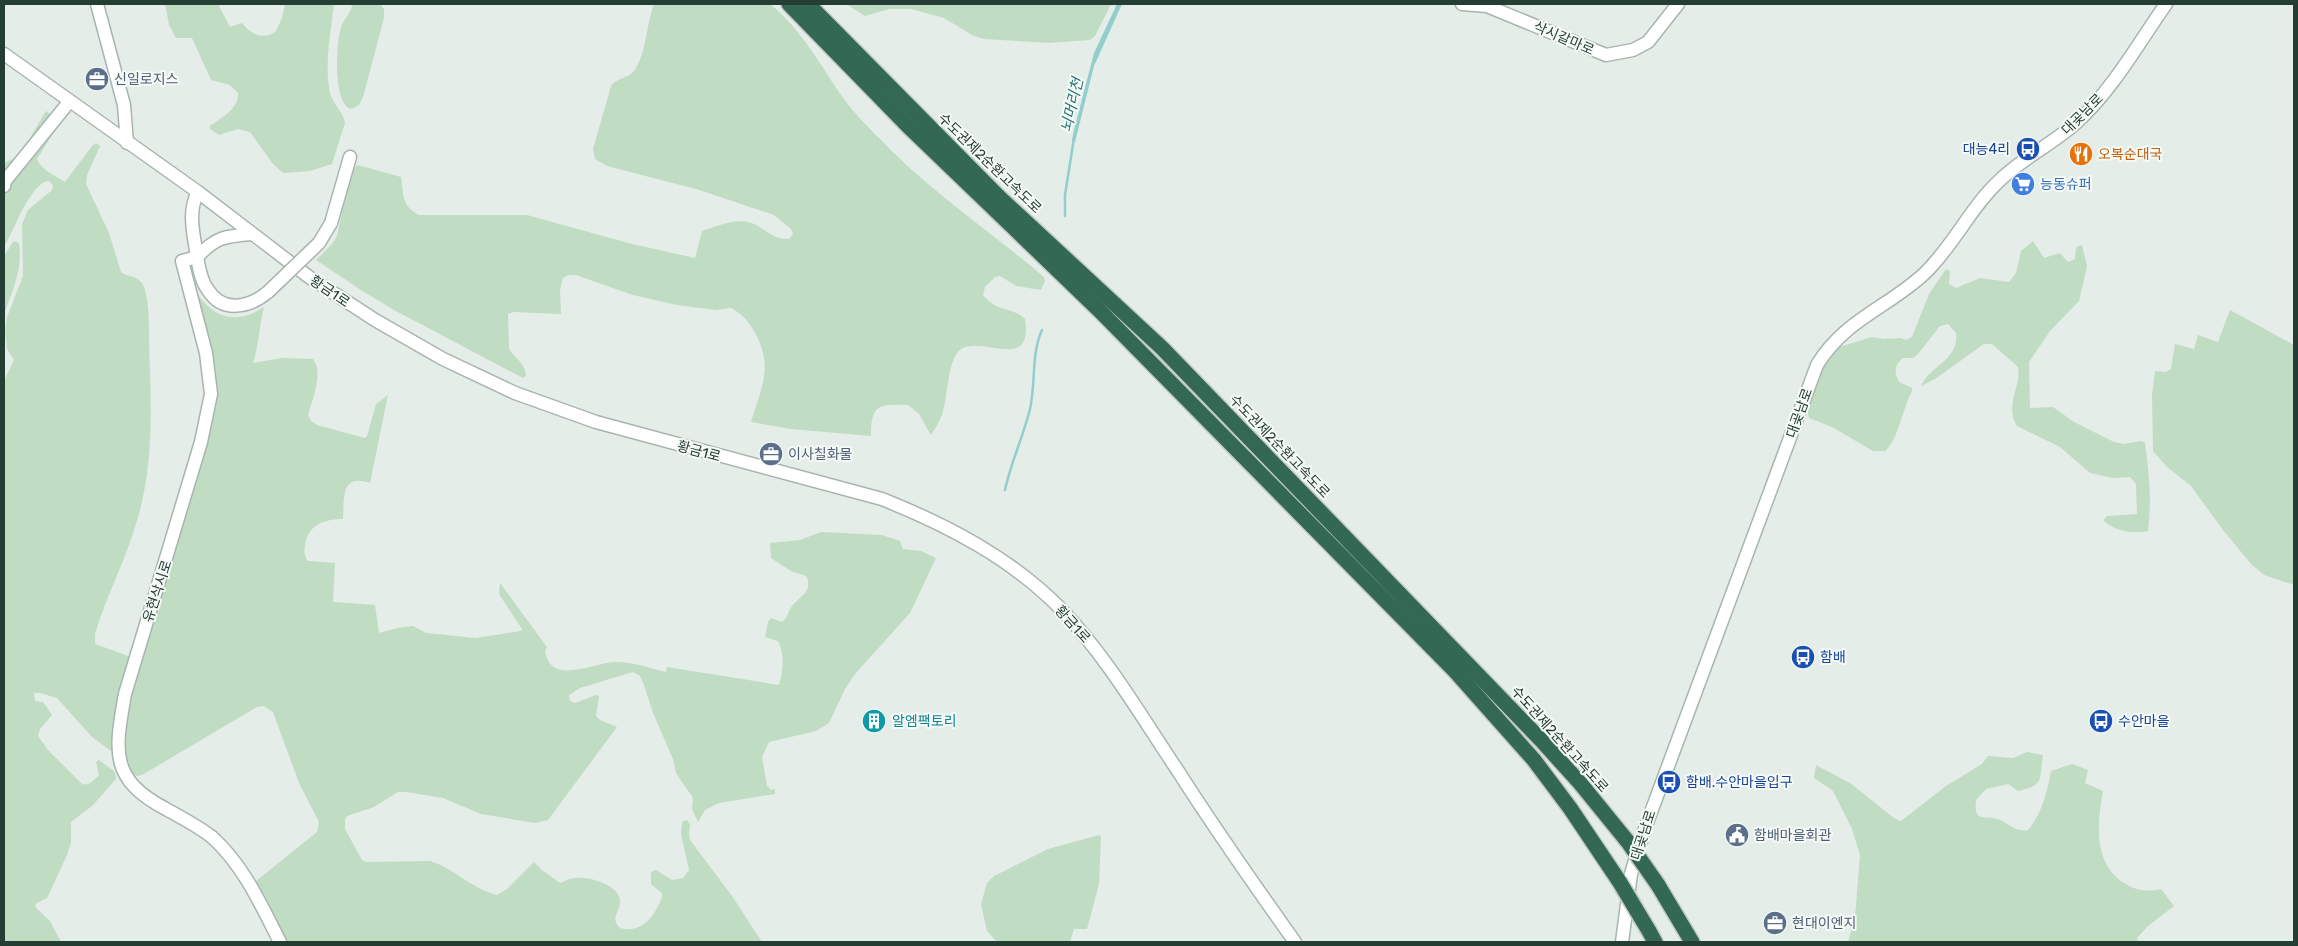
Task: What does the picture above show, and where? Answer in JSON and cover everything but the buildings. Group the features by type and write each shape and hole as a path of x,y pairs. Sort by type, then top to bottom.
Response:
{"highway":[{"path":"789,4 907,125 1099,310 1454,671 1534,760 1570,808 1619,881 1652,936"},
{"name":"수도권제2순환고속도로","path":"808,4 999,197 1162,348 1541,740 1580,783 1628,842 1658,885 1692,942"}],"street":[{"path":"97,4 124,105 127,143"},
{"name":"삭시갈마로","path":"1462,4 1487,6 1606,55 1633,50 1648,42 1678,4"},
{"name":"대곶남로","path":"1622,942 1631,874 1644,831 1817,365 1825,352 1842,333 1909,286 1932,267 1952,243 1975,209 1998,182 2062,135 2090,109 2114,79 2166,4"},
{"name":"황금1로","path":"4,54 198,192 309,277 375,320 428,351 515,393 551,407 634,434 882,499 922,515 962,535 995,556 1049,598 1085,636 1295,942"},
{"path":"4,186 5,181 69,102"},
{"path":"198,192 193,201 192,213 197,257 208,290 219,301 236,306 244,306 254,302 268,292 319,243 331,223 350,157"},
{"path":"197,257 216,239 232,235 252,234"},
{"name":"유현삭시로","path":"197,257 182,261 209,371 211,394 207,418 169,554 126,694 119,729 118,756 126,776 138,792 203,830 226,853 253,888 280,942"}],"green space":[{"path":"165,4 218,4 230,27 242,23 253,33 267,36 276,31 282,18 285,4 334,4 329,48 328,82 331,97 345,123 332,164 310,171 283,173 273,164 250,132 238,129 219,135 210,129 210,126 233,108 238,98 238,93 230,85 211,80 192,38 176,38 169,25"},
{"path":"352,4 380,4 384,9 384,18 363,97 359,105 351,109 345,105 341,96 337,59 341,28 351,10"},
{"path":"654,4 770,4 801,36 852,109 898,157 939,193 1044,277 1045,281 1041,290 1016,286 1000,276 995,277 985,287 983,295 988,301 1021,315 1025,319 1025,335 1021,344 1014,349 970,346 961,349 956,354 950,370 942,415 931,435 919,414 908,405 890,405 879,408 875,412 871,425 871,436 791,429 751,422 764,378 764,356 761,345 750,325 742,315 731,308 716,310 677,305 633,295 576,275 568,275 563,278 560,290 561,314 513,312 508,314 509,349 524,367 526,376 523,378 394,310 316,260 332,244 337,236 351,170 358,165 401,177 406,203 419,215 527,215 632,244 695,258 702,231 730,222 748,222 779,238 790,238 793,234 791,229 774,215 696,189 607,166 595,159 593,149 611,86 633,72 640,61"},
{"path":"846,4 1111,4 1095,36 1090,40 1049,43 984,39 972,35 944,18 911,9 889,9 865,16"},
{"path":"46,111 61,121 37,159 39,163 65,182 92,146 96,143 100,146 87,175 86,184 109,233 121,272 139,280 144,287 149,319 149,459 141,505 131,540 95,634 95,644 131,657 115,754 92,737 57,698 34,693 35,701 43,702 52,715 40,729 38,736 48,750 82,784 94,781 99,775 96,762 99,760 115,772 116,779 92,806 71,822 71,843 67,855 47,898 35,904 36,908 50,921 61,942 4,942 4,381 14,360 7,349 5,331 7,317 23,276 22,224 28,210 52,190 53,185 49,181 42,183 36,189 29,198 4,247 4,163 21,153"},
{"path":"16,241 19,244 20,254 18,272 4,315 4,256 13,242"},
{"path":"2033,241 2044,258 2060,253 2068,262 2075,259 2076,247 2082,245 2087,266 2079,301 2050,331 2029,362 2030,408 2053,407 2074,422 2114,442 2123,444 2142,441 2145,443 2150,487 2148,531 2124,531 2112,527 2103,520 2107,516 2137,514 2136,484 2130,477 2113,478 2090,473 2060,447 2017,426 2013,419 2012,411 2019,373 2018,367 1992,344 1984,344 1935,379 1921,386 1925,379 1949,356 1953,349 1956,342 1956,333 1948,324 1940,326 1918,354 1913,358 1903,358 1896,366 1896,375 1899,382 1912,388 1912,391 1897,432 1890,446 1885,451 1873,451 1832,427 1809,418 1807,409 1822,366 1836,348 1872,337 1884,339 1901,338 1906,340 1912,337 1929,294 1946,269 1950,271 1949,284 1956,288 1980,278 2009,282 2016,273 2021,251"},
{"path":"194,289 208,307 225,316 243,316 264,307 253,363 282,358 313,359 316,365 317,378 308,415 311,421 317,425 365,438 376,404 388,395 370,483 354,481 349,484 344,495 343,519 329,520 318,524 310,532 304,549 308,561 335,563 333,602 375,605 379,633 413,626 426,633 476,638 521,631 522,629 499,594 500,583 547,647 545,651 549,662 556,668 574,670 607,663 623,662 666,672 667,667 779,685 782,669 782,652 778,641 765,637 768,622 771,618 782,622 784,620 792,606 805,593 808,581 806,576 791,571 771,558 770,543 800,540 821,532 882,535 900,541 903,549 921,551 936,558 910,613 855,674 845,689 829,723 816,731 769,742 762,757 767,786 771,790 775,789 775,794 719,803 705,810 698,822 692,809 693,798 676,773 673,759 653,713 640,676 633,672 580,688 569,695 570,701 575,703 596,695 599,696 596,716 600,720 617,727 548,820 535,823 481,814 443,798 406,792 398,792 374,807 347,816 345,819 345,829 362,860 366,862 430,861 447,868 479,888 497,895 507,889 534,862 560,883 571,878 581,878 603,883 616,891 620,903 615,918 620,928 628,929 641,926 647,922 656,911 662,897 662,893 651,884 651,872 656,870 672,880 683,878 689,870 681,834 682,822 687,820 690,825 690,840 732,896 762,942 286,942 255,885 256,881 317,832 319,822 299,783 273,712 264,706 257,707 142,775 137,776 130,770 125,762 122,743 128,704 209,426"},
{"path":"2230,310 2294,345 2294,585 2264,575 2252,565 2223,530 2191,486 2167,467 2153,451 2152,395 2155,371 2166,372 2171,369 2175,344 2194,349 2198,335 2218,342"},
{"path":"2027,752 2043,755 2037,784 2018,791 2008,784 1986,789 1976,800 1976,813 1978,816 1998,819 2019,830 2028,830 2037,817 2043,802 2051,771 2072,764 2088,770 2085,783 2103,791 2099,829 2102,854 2107,865 2114,875 2133,888 2146,891 2161,889 2174,906 2148,926 2137,938 2138,942 1848,942 1855,917 1860,855 1852,829 1833,791 1814,778 1816,765 1850,783 1894,818 1901,821 1946,786 1982,764 1988,756 2013,758"},
{"path":"1099,835 1101,837 1099,884 1087,929 1074,929 1070,942 997,942 987,931 981,904 987,883 994,876 1048,849"}],"water":[{"path":"1117,4 1122,4 1094,66 1075,142 1072,140 1074,130 1094,53"}],"waterway":[{"name":"뇌머리천","path":"1065,216 1065,195 1074,138"},
{"name":"뇌머리천","path":"1005,490 1030,409 1036,349 1042,330"}],"place":[{"name":"신일로지스","path":"97,79"},
{"name":"대능4리","path":"2028,149"},
{"name":"오복순대국","path":"2081,154"},
{"name":"능동슈퍼","path":"2023,184"},
{"name":"이사칠화물","path":"771,454"},
{"name":"함배","path":"1803,657"},
{"name":"알엠팩토리","path":"874,721"},
{"name":"수안마을","path":"2101,721"},
{"name":"함배.수안마을입구","path":"1669,782"},
{"name":"함배마을회관","path":"1737,835"},
{"name":"현대이엔지","path":"1775,923"}]}
